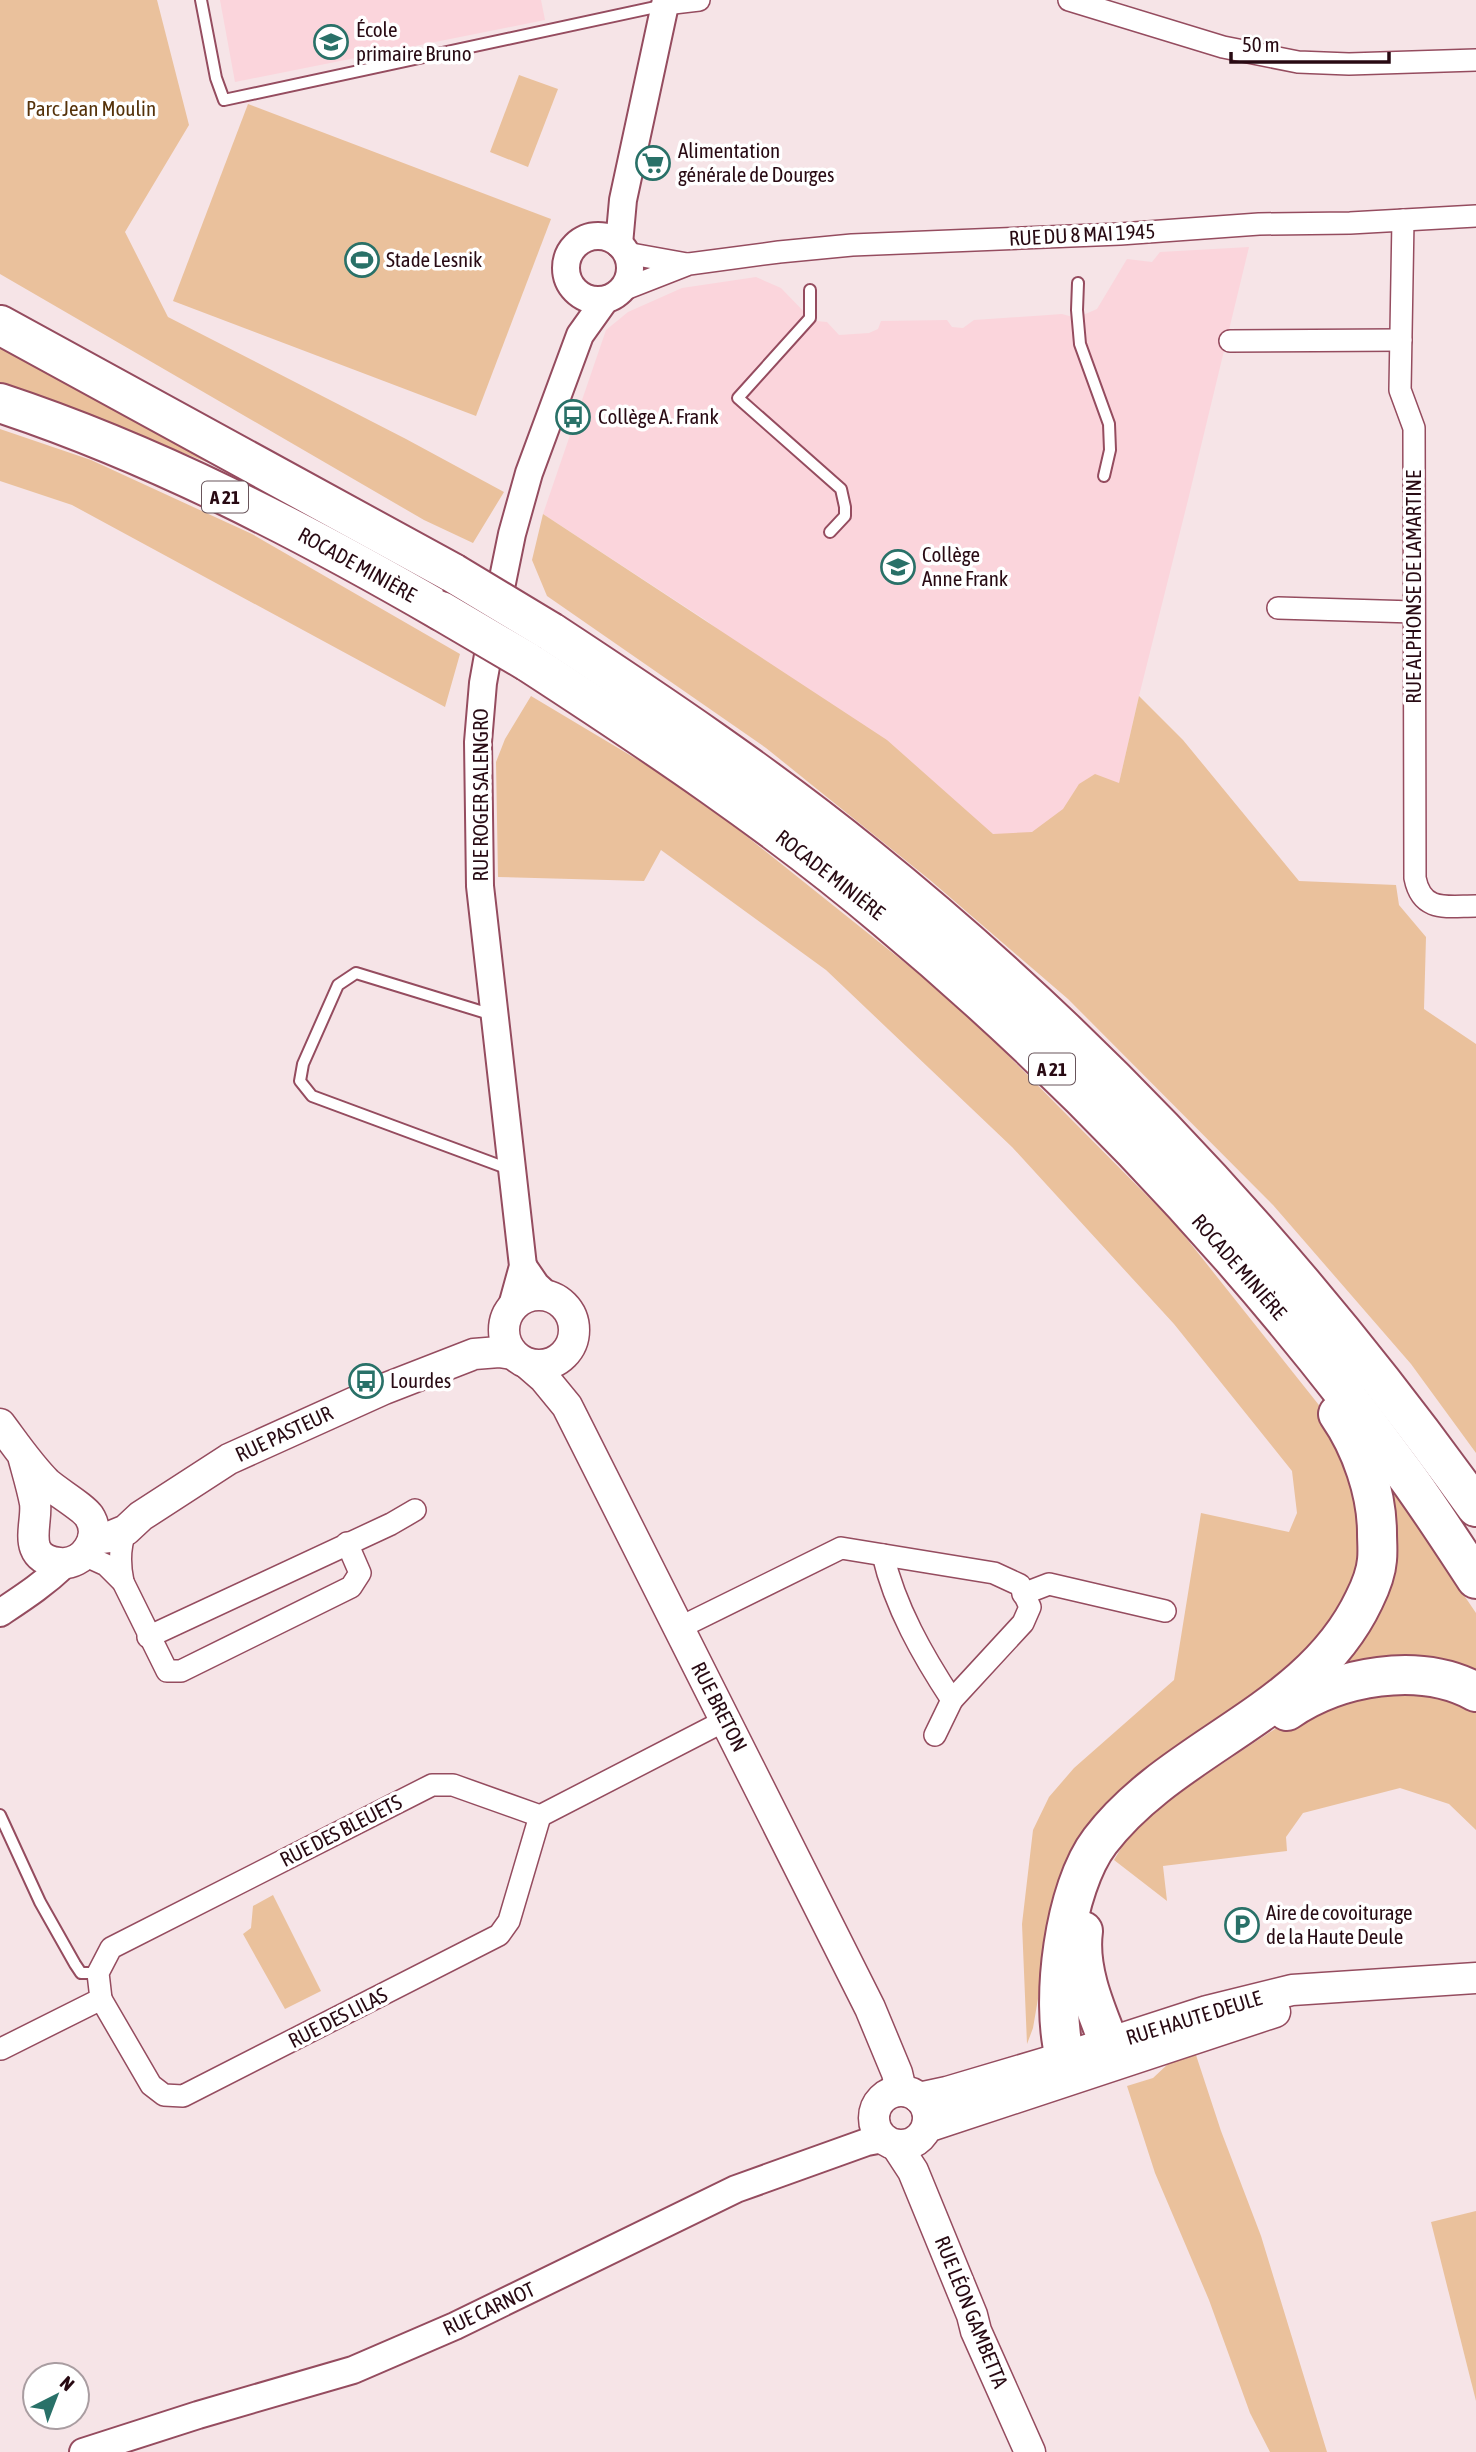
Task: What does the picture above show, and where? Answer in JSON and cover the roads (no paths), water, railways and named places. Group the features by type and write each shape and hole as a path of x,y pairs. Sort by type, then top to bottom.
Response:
{"highway":[{"path":"0,304 181,424"},
{"name":"ROCADE MINIÈRE","path":"0,325 453,573 551,632 740,760 826,824 962,937 1071,1036 1169,1134 1280,1255 1361,1354 1476,1507"},
{"name":"ROCADE MINIÈRE","path":"0,403 117,449 266,515 355,561 528,662 679,762 792,844 886,919 1005,1025 1100,1115 1169,1187 1245,1272 1334,1380 1407,1477 1476,1580"},
{"path":"1069,2068 1060,2025 1063,1952 1076,1893 1086,1865 1098,1843 1135,1802 1157,1784 1285,1695 1307,1676 1348,1630 1369,1590 1377,1562 1375,1502 1363,1465 1341,1418 1281,1336 1245,1272"},
{"path":"1109,2043 1097,2013 1083,1961 1082,1935 1096,1877 1124,1830 1166,1793 1299,1702 1331,1688 1371,1677 1408,1676 1442,1680 1476,1692"}],"main road":[{"path":"536,1295 550,1297 561,1302 569,1312 574,1324 574,1336 570,1348 562,1357 541,1366 521,1359 503,1334 508,1315 523,1298 536,1295"},
{"name":"RUE PASTEUR","path":"474,1354 508,1315"},
{"name":"RUE BRETON","path":"567,1406 570,1348"},
{"name":"RUE PASTEUR","path":"81,1552 134,1523 229,1459 384,1389 474,1354 499,1352 521,1359"},
{"name":"RUE BRETON","path":"521,1359 544,1378 567,1406 870,2008 892,2060 910,2094 927,2110 900,2132 877,2050 870,2008"},
{"path":"0,1424 46,1482 92,1522 81,1552 47,1560 35,1532 35,1503 23,1456"},
{"path":"35,1532 50,1504 76,1506 120,1516 134,1523"},
{"name":"RUE HAUTE DEULE","path":"900,2132 1000,2104 1069,2068 1109,2043 1207,2011 1292,1990 1476,1978"},
{"name":"RUE HAUTE DEULE","path":"910,2094 947,2092 1069,2068 1294,2007 1356,1998 1476,1993"},
{"path":"900,2132 885,2095 910,2094"},
{"name":"RUE LÉON GAMBETTA","path":"900,2132 976,2331 1030,2452"}],"street":[{"path":"623,249 606,237 590,237 580,241 567,257 565,268 572,288 581,296 592,300 612,296 629,273 623,249 623,200 666,2 699,0"},
{"path":"1069,0 1223,47 1298,62 1349,64 1476,60"},
{"path":"590,237 623,200"},
{"name":"RUE DU 8 MAI 1945","path":"612,296 689,264 779,251 852,245 1120,234 1259,224 1476,216"},
{"name":"RUE ALPHONSE DE LAMARTINE","path":"1403,220 1400,390 1414,428 1415,878 1418,892 1436,906 1476,906"},
{"name":"RUE DU 8 MAI 1945","path":"623,249 689,264"},
{"name":"RUE ROGER SALENGRO","path":"572,288 580,335"},
{"name":"RUE ROGER SALENGRO","path":"508,1315 523,1266 480,886 478,742 482,683 512,534 526,485 580,335 612,296"},
{"path":"1230,341 1401,340"},
{"path":"1278,608 1414,612"},
{"path":"523,1266 536,1285 550,1297"},
{"path":"148,1637 415,1510"},
{"path":"134,1523 122,1539 119,1563 122,1582 167,1671 181,1671 351,1587 360,1573 347,1543"},
{"name":"RUE PASTEUR","path":"10,1605 33,1570 35,1532"},
{"path":"679,1628 841,1548 994,1573 1020,1586 1030,1607 1023,1623 952,1700 935,1735"},
{"path":"81,1552 106,1565 122,1582"},
{"name":"RUE PASTEUR","path":"10,1605 43,1586 81,1552"},
{"path":"883,1555 890,1586 933,1672 952,1700"},
{"path":"1023,1594 1049,1584 1165,1611"},
{"path":"540,1816 726,1720"},
{"name":"RUE DES BLEUETS","path":"98,1973 111,1948 432,1785 453,1785 540,1816"},
{"name":"RUE DES LILAS","path":"101,1999 151,2085 164,2095 183,2096 499,1935 509,1921 540,1816"},
{"path":"1,2049 101,1999 98,1973"},
{"name":"RUE CARNOT","path":"83,2452 352,2370 468,2320 736,2189 900,2132"}],"lane":[{"path":"201,0 216,78 224,100 666,2"},
{"path":"1078,283 1080,344 1109,424 1110,450 1104,476"},
{"path":"810,290 810,318 738,398 841,489 845,516 830,533"},
{"path":"495,1015 356,973 338,985 303,1064 300,1082 312,1096 512,1170"},
{"path":"0,1815 40,1902 75,1964 81,1973 98,1973"}],"place":[{"name":"École primaire Bruno","path":"331,42"},
{"name":"Alimentation générale de Dourges","path":"653,163"},
{"name":"Stade Lesnik","path":"362,260"},
{"name":"Collège A. Frank","path":"573,417"},
{"name":"Collège Anne Frank","path":"898,567"},
{"name":"Lourdes","path":"366,1381"},
{"name":"Aire de covoiturage de la Haute Deule","path":"1242,1925"}],"park label":[{"name":"Parc Jean Moulin","path":"91,109"}]}
